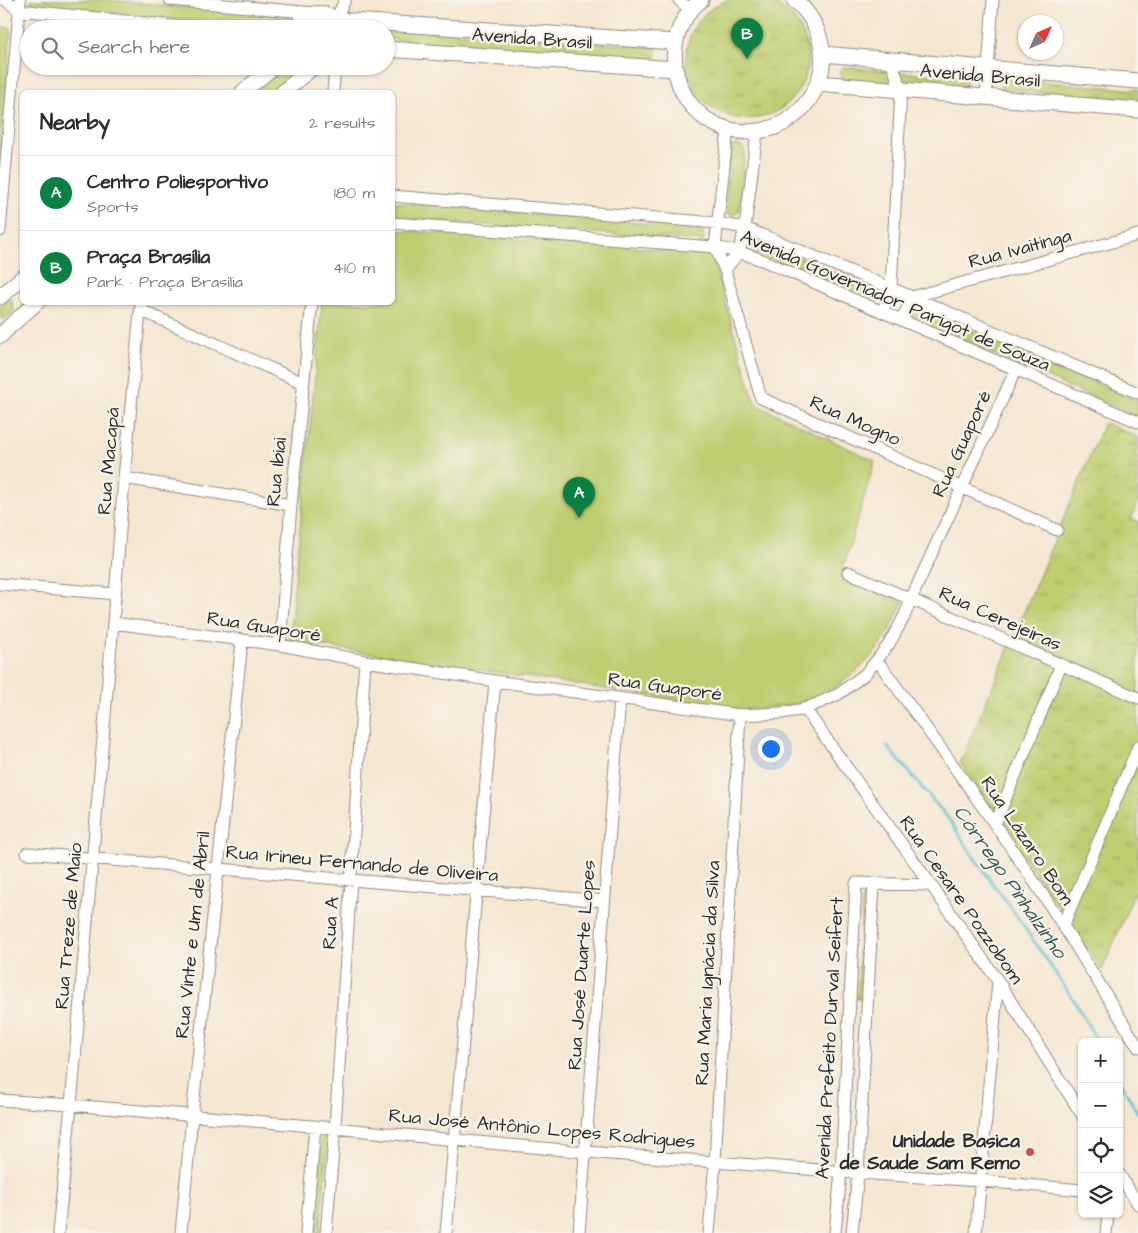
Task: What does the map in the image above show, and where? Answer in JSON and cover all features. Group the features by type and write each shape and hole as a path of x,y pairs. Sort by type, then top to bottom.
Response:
{"main road":[{"path":"690,3 675,42 674,51 675,69 681,89 692,107 709,121 728,129 742,132 757,132 773,128 788,121 811,98 818,83 822,64 819,36 811,19 794,0"},
{"name":"Avenida Brasil","path":"315,13 329,15 336,20"},
{"path":"303,20 315,13"},
{"name":"Avenida Brasil","path":"395,25 675,42"},
{"name":"Avenida Brasil","path":"395,50 675,69"},
{"name":"Avenida Brasil","path":"822,54 1138,81"},
{"path":"245,90 263,75"},
{"path":"285,90 303,75"},
{"name":"Avenida Brasil","path":"818,83 1138,110"},
{"path":"0,297 20,280"},
{"path":"0,336 34,305"}],"street":[{"path":"5,0 20,5 135,20"},
{"path":"170,0 315,13"},
{"path":"340,20 345,0"},
{"path":"986,97 993,0"},
{"path":"0,231 20,5"},
{"path":"882,311 891,288 901,90 891,60"},
{"path":"333,90 334,75"},
{"path":"716,247 728,129"},
{"path":"725,270 739,252 757,132"},
{"name":"Avenida Governador Parigot de Souza","path":"395,196 717,223 744,228 891,288 1138,394"},
{"name":"Avenida Governador Parigot de Souza","path":"395,223 716,247 739,252 882,311 1138,422"},
{"name":"Rua Ivaitinga","path":"912,297 1138,235"},
{"name":"Rua Mogno","path":"716,247 725,270 761,398 1056,530"},
{"path":"902,320 912,297"},
{"name":"Rua Ibiai","path":"280,646 291,505 312,305"},
{"path":"140,306 303,383"},
{"name":"Rua Macapá","path":"113,623 140,306"},
{"name":"Rua Guaporé","path":"113,623 280,646 365,661 620,699 740,715 780,713 805,709 839,694 865,674 888,644 904,617 1016,369"},
{"path":"124,478 291,505"},
{"name":"Rua Cerejeiras","path":"848,572 1138,698"},
{"path":"0,584 115,594"},
{"name":"Rua Treze de Maio","path":"58,1233 113,623"},
{"name":"Rua Vinte e Um de Abril","path":"180,1233 242,641"},
{"name":"Rua Lázaro Bom","path":"877,660 995,824 1063,926 1138,1047"},
{"name":"Rua A","path":"326,1233 335,1128 365,661"},
{"path":"995,824 1061,665"},
{"path":"446,1233 496,680"},
{"name":"Rua José Duarte Lopes","path":"579,1233 620,699"},
{"name":"Rua Cesare Pozzobom","path":"805,709 998,982 1078,1109"},
{"name":"Rua Maria Ignácia da Silva","path":"709,1233 715,1162 740,715"},
{"path":"1063,926 1138,747"},
{"name":"Rua Irineu Fernando de Oliveira","path":"27,853 604,901"},
{"name":"Avenida Prefeito Durval Seifert","path":"835,1233 841,1172 856,882 874,884 858,1173 852,1233"},
{"path":"874,884 931,885"},
{"path":"976,1233 998,982"},
{"name":"Rua José Antônio Lopes Rodrigues","path":"0,1100 315,1126 586,1152 1078,1190"},
{"path":"306,1233 315,1126"},
{"path":"1125,1193 1138,1204"},
{"path":"1106,1233 1108,1218"}],"green space":[{"path":"731,-1 763,-1 771,1 781,7 798,24 804,34 807,46 807,70 804,82 790,101 771,115 747,119 723,115 704,101 690,82 686,58 690,34 704,15 723,1"},
{"path":"31,0 108,0 297,18 296,20 185,20 31,5"},
{"path":"0,27 11,28 0,160"},
{"path":"395,27 657,47 656,59 395,40"},
{"path":"843,67 965,78 966,84 965,88 842,79 840,70"},
{"path":"276,75 300,75 281,90 258,90"},
{"path":"1003,78 1138,90 1138,101 1002,89"},
{"path":"735,145 741,147 745,152 739,211 733,215 727,214 725,208 731,148"},
{"path":"395,202 699,228 702,231 703,241 395,218"},
{"path":"395,230 711,253 755,404 875,461 841,575 903,602 892,626 877,650 837,686 802,702 745,710 289,641 322,305 395,305"},
{"path":"764,242 872,289 875,292 874,297 871,301 757,253 757,246 759,243"},
{"path":"11,298 14,311 5,319 1,318 0,307"},
{"path":"918,307 1138,401 1138,417 910,318 911,311"},
{"path":"1104,423 1138,437 1138,502 1131,518 1138,521 1138,884 1102,971 960,763"},
{"path":"863,887 867,887 862,999 857,999"},
{"path":"322,1130 329,1131 320,1233 314,1233"}],"waterway":[{"name":"Córrego Pinhalzinho","path":"887,746 948,818 1073,999 1096,1038"},
{"name":"Córrego Pinhalzinho","path":"1121,1083 1138,1113"}],"place":[{"name":"Praça Brasília","path":"747,59"},
{"name":"Centro Poliesportivo","path":"579,518"},
{"name":"Unidade Basica de Saude Sam Remo","path":"1030,1152"}]}
